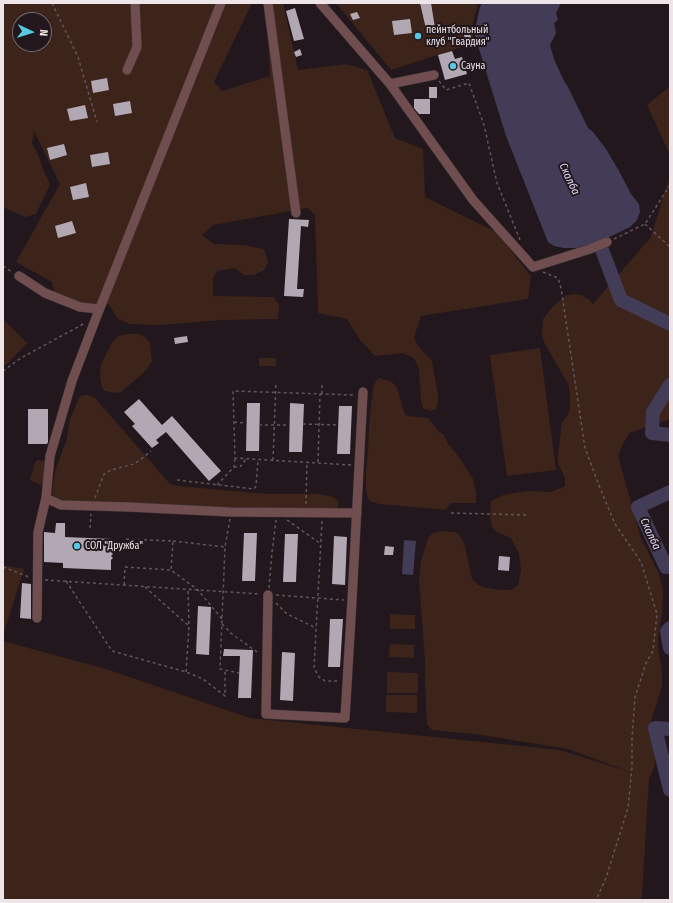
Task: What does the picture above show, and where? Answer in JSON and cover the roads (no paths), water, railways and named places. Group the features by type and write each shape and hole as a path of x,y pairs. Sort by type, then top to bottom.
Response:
{"lane":[{"path":"127,70 137,47 134,3"},
{"path":"37,618 38,532 46,498 50,456 72,381 221,3"},
{"path":"268,3 296,213"},
{"path":"320,3 390,84 472,200 533,268 607,242"},
{"path":"390,84 434,75"},
{"path":"19,276 45,293 98,313"},
{"path":"268,595 266,714 345,718 363,393"},
{"path":"46,498 61,505 231,512 357,513"}],"water":[{"path":"482,3 558,3 560,5 556,13 558,20 554,23 556,33 550,45 554,59 588,128 606,149 631,194 639,204 640,212 637,220 630,227 599,242 578,248 554,246 548,242 506,136 474,33"},
{"path":"404,540 416,541 413,575 402,574"}],"waterway":[{"name":"Скалба","path":"594,232 621,300 670,324"},
{"name":"Скалба","path":"670,385 653,412 652,433 670,435"},
{"name":"Скалба","path":"670,492 638,507 666,567 670,567"},
{"name":"Скалба","path":"670,628 667,631 670,648"},
{"name":"Скалба","path":"670,729 655,728 670,790"}],"place":[{"name":"пейнтбольный клуб \"Гвардия\"","path":"418,36"},
{"name":"Сауна","path":"453,66"},
{"name":"СОЛ \"Дружба\"","path":"77,546"}]}
